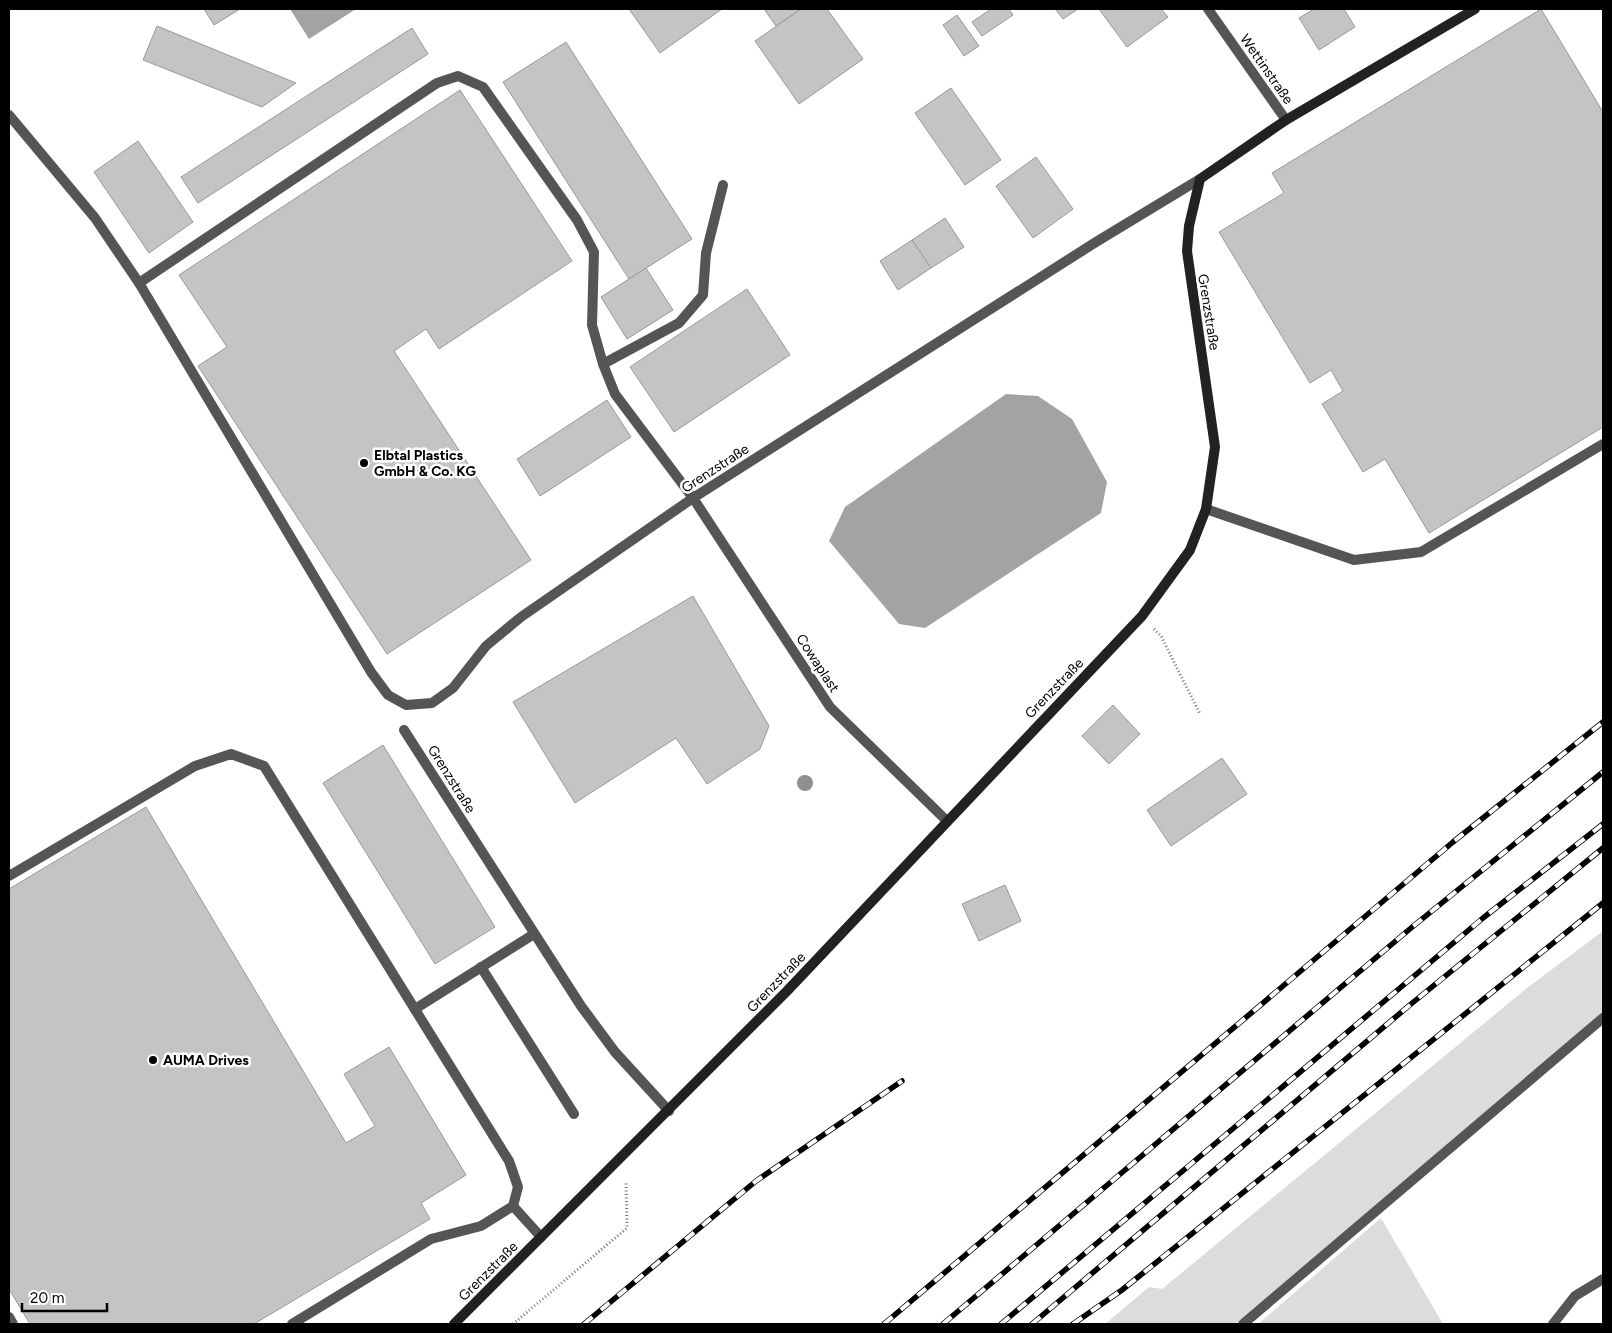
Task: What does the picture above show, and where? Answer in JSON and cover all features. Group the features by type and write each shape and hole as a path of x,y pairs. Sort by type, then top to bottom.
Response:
{"street":[{"name":"Wettinstraße","path":"1208,9 1286,120"},
{"name":"Grenzstraße","path":"9,115 95,218 139,283 371,672 388,695 406,705 432,703 453,688 486,646 521,617 693,498 1096,242 1200,179 1286,120 1475,9"},
{"name":"Cowaplast","path":"139,283 437,83 458,76 483,87 577,220 594,252 592,325 603,364 615,394 693,498 830,707 946,821"},
{"name":"Grenzstraße","path":"454,1324 787,991 1142,616 1190,550 1206,509 1215,447 1187,251 1188,226 1200,179"},
{"path":"603,364 679,323 703,295 706,253 723,185"},
{"path":"1206,509 1354,560 1421,552 1603,444"},
{"name":"Grenzstraße","path":"404,730 581,1006 615,1052 669,1111"},
{"path":"9,876 195,766 231,754 264,766 509,1161 518,1187 513,1206 481,1226 431,1239 292,1324"},
{"path":"415,1009 534,934"},
{"path":"481,967 574,1114"},
{"path":"1244,1324 1603,1018"},
{"path":"513,1206 542,1237"},
{"path":"1554,1324 1575,1296 1603,1279"},
{"path":"9,1317 13,1324"}],"path":[{"path":"1142,616 1161,636 1200,714"},
{"path":"513,1324 626,1228 626,1180"}],"shaded area":[{"path":"290,9 356,9 309,39"},
{"path":"1006,394 1038,396 1072,419 1107,482 1101,513 925,628 899,624 829,541 845,507"},
{"path":"1603,931 1603,1013 1235,1324 1105,1324 1149,1287 1162,1289 1527,988"},
{"path":"1381,1218 1443,1324 1258,1324"}],"building":[{"path":"204,9 240,9 214,25"},
{"path":"629,9 722,9 660,53"},
{"path":"764,9 801,9 776,26"},
{"path":"801,9 827,9 863,59 799,104 755,41"},
{"path":"991,9 1009,9 1013,15 982,36 972,22"},
{"path":"1055,9 1078,9 1063,19"},
{"path":"1099,9 1161,9 1168,17 1127,47"},
{"path":"1314,9 1344,9 1355,27 1319,50 1299,18"},
{"path":"1541,9 1603,112 1603,427 1429,533 1385,459 1363,472 1322,404 1343,391 1331,370 1310,383 1219,232 1284,193 1272,173"},
{"path":"957,15 979,46 964,56 943,25"},
{"path":"157,26 296,83 262,107 143,60"},
{"path":"412,28 428,54 198,203 181,177"},
{"path":"566,42 692,239 629,279 503,82"},
{"path":"951,88 1001,160 965,185 915,113"},
{"name":"Elbtal Plastics GmbH & Co. KG","path":"460,90 572,261 439,349 426,329 394,351 531,560 387,654 198,366 227,347 179,275"},
{"path":"138,141 193,222 149,253 94,172"},
{"path":"1036,157 1073,209 1033,238 996,186"},
{"path":"945,218 964,247 931,268 912,240"},
{"path":"912,240 931,268 898,290 880,261"},
{"path":"646,268 673,310 627,339 601,297"},
{"path":"747,289 790,355 674,432 630,367"},
{"path":"607,400 631,437 540,496 517,459"},
{"path":"693,596 769,726 760,749 707,784 676,738 575,803 513,702"},
{"path":"1113,705 1140,734 1109,764 1082,736"},
{"path":"383,745 495,927 435,964 323,783"},
{"path":"1222,758 1247,794 1171,846 1147,810"},
{"name":"AUMA Drives","path":"146,807 346,1143 375,1126 344,1074 389,1047 466,1175 421,1203 430,1219 254,1324 30,1324 9,1289 9,889"},
{"path":"1005,885 1021,921 979,941 962,904"}],"railway":[{"path":"884,1324 1453,842 1603,722"},
{"path":"943,1324 1411,928 1603,772"},
{"path":"1001,1324 1483,918 1603,824"},
{"path":"1032,1324 1411,1004 1603,848"},
{"path":"1073,1324 1122,1290 1603,903"},
{"path":"584,1324 756,1181 902,1081"}],"place":[{"name":"Elbtal Plastics GmbH & Co. KG","path":"364,463"},
{"name":"AUMA Drives","path":"153,1060"}]}
